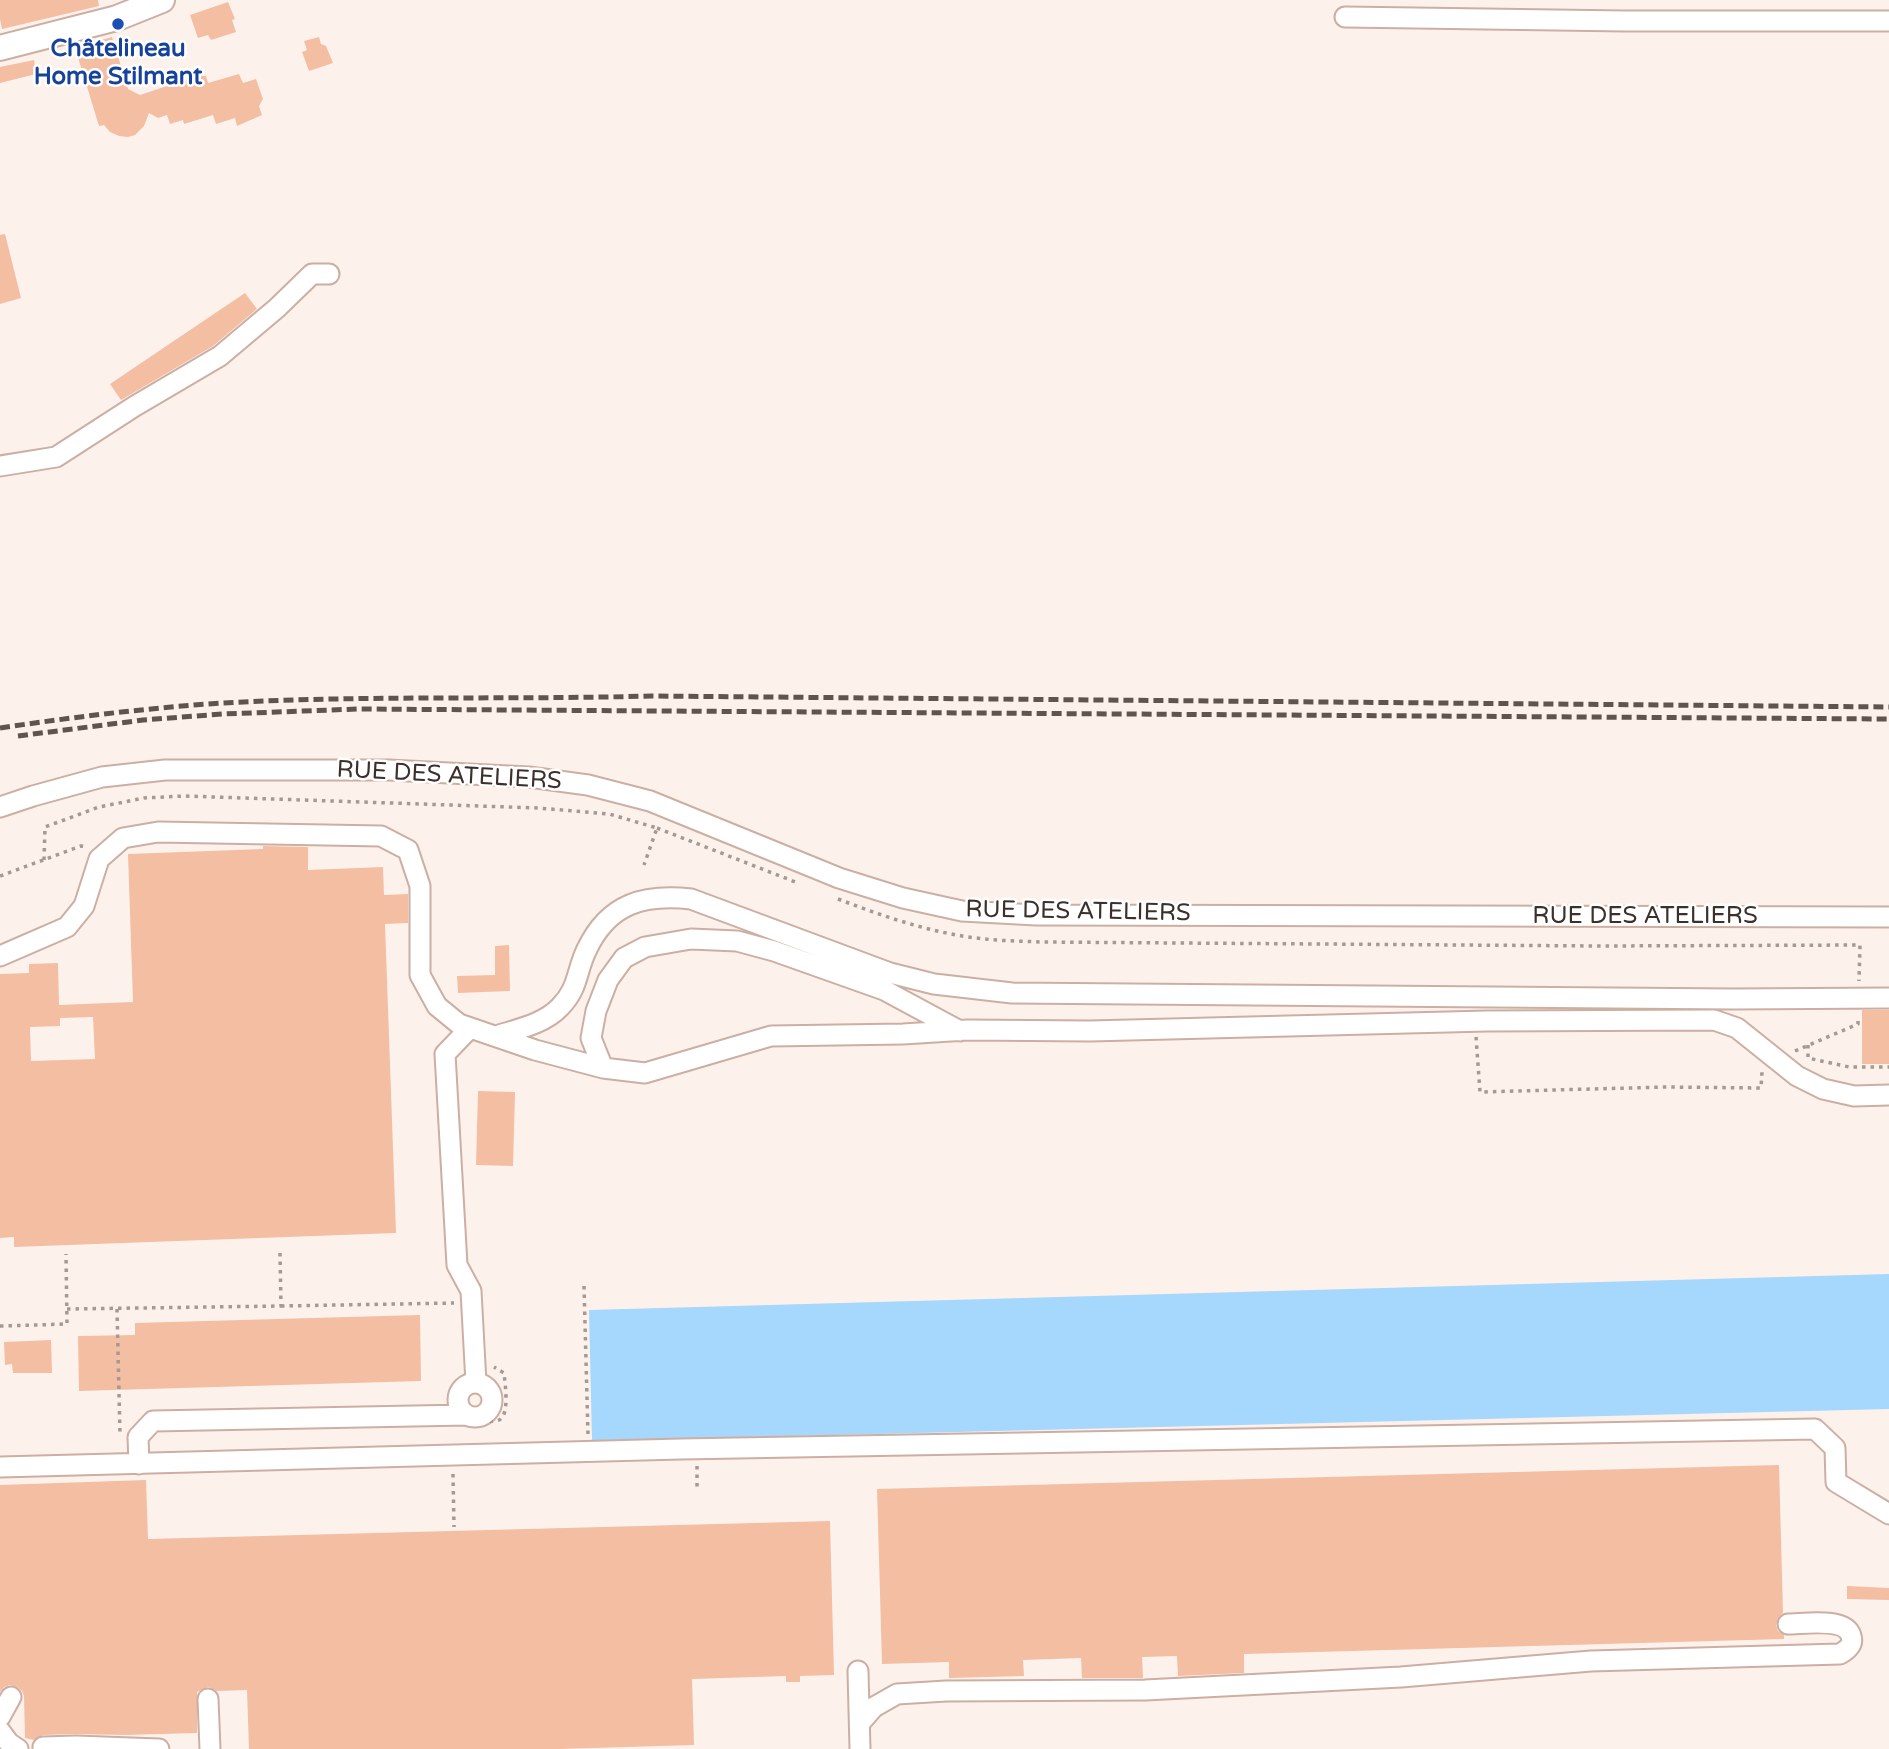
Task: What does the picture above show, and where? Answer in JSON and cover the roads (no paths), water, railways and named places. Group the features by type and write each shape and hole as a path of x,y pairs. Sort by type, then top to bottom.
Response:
{"main road":[{"path":"0,48 117,18 162,0"}],"street":[{"path":"1345,17 1599,21 1889,21"},
{"path":"0,466 56,457 220,356 312,274 329,274"},
{"name":"RUE DES ATELIERS","path":"0,807 102,778 165,769 389,770 529,776 588,785 650,801 839,878 903,898 962,911 1036,915 1889,917"},
{"path":"0,956 67,928 84,906 99,859 123,838 158,832 381,836 408,850 420,886 420,975 437,1006 459,1024 535,1050 603,1068 645,1073 771,1036 1487,1021 1714,1020 1737,1027 1797,1076 1824,1089 1854,1096 1889,1095"},
{"path":"496,1036 537,1023 558,1009 573,992 586,950 602,924 623,908 649,898 670,897 691,899 890,973 934,984 1012,993 1889,998"},
{"path":"603,1068 591,1038 596,1011 608,980 624,958 645,947 691,939 737,941 774,951 884,990 961,1031"},
{"path":"130,1465 138,1437 153,1421 470,1418 459,1406 459,1395 465,1386 476,1383 471,1291 457,1265 445,1054 470,1028"},
{"path":"0,1468 588,1451 1815,1429 1835,1448 1836,1482 1889,1514"},
{"path":"860,1723 874,1707 897,1695 909,1693 1145,1690 1349,1680 1591,1661 1840,1654 1852,1643 1847,1629 1840,1624 1788,1624"},
{"path":"858,1671 860,1749"},
{"path":"0,1717 11,1697"},
{"path":"208,1699 210,1749"},
{"path":"0,1731 9,1743 18,1749"},
{"path":"43,1749 76,1746 159,1749"}],"water":[{"path":"1889,1274 1889,1409 592,1441 589,1310"}],"railway":[{"path":"0,728 194,705 383,698 652,696 1889,707"},
{"path":"18,736 143,720 358,709 1889,719"}],"place":[{"name":"Châtelineau Home Stilmant","path":"118,24"}]}
